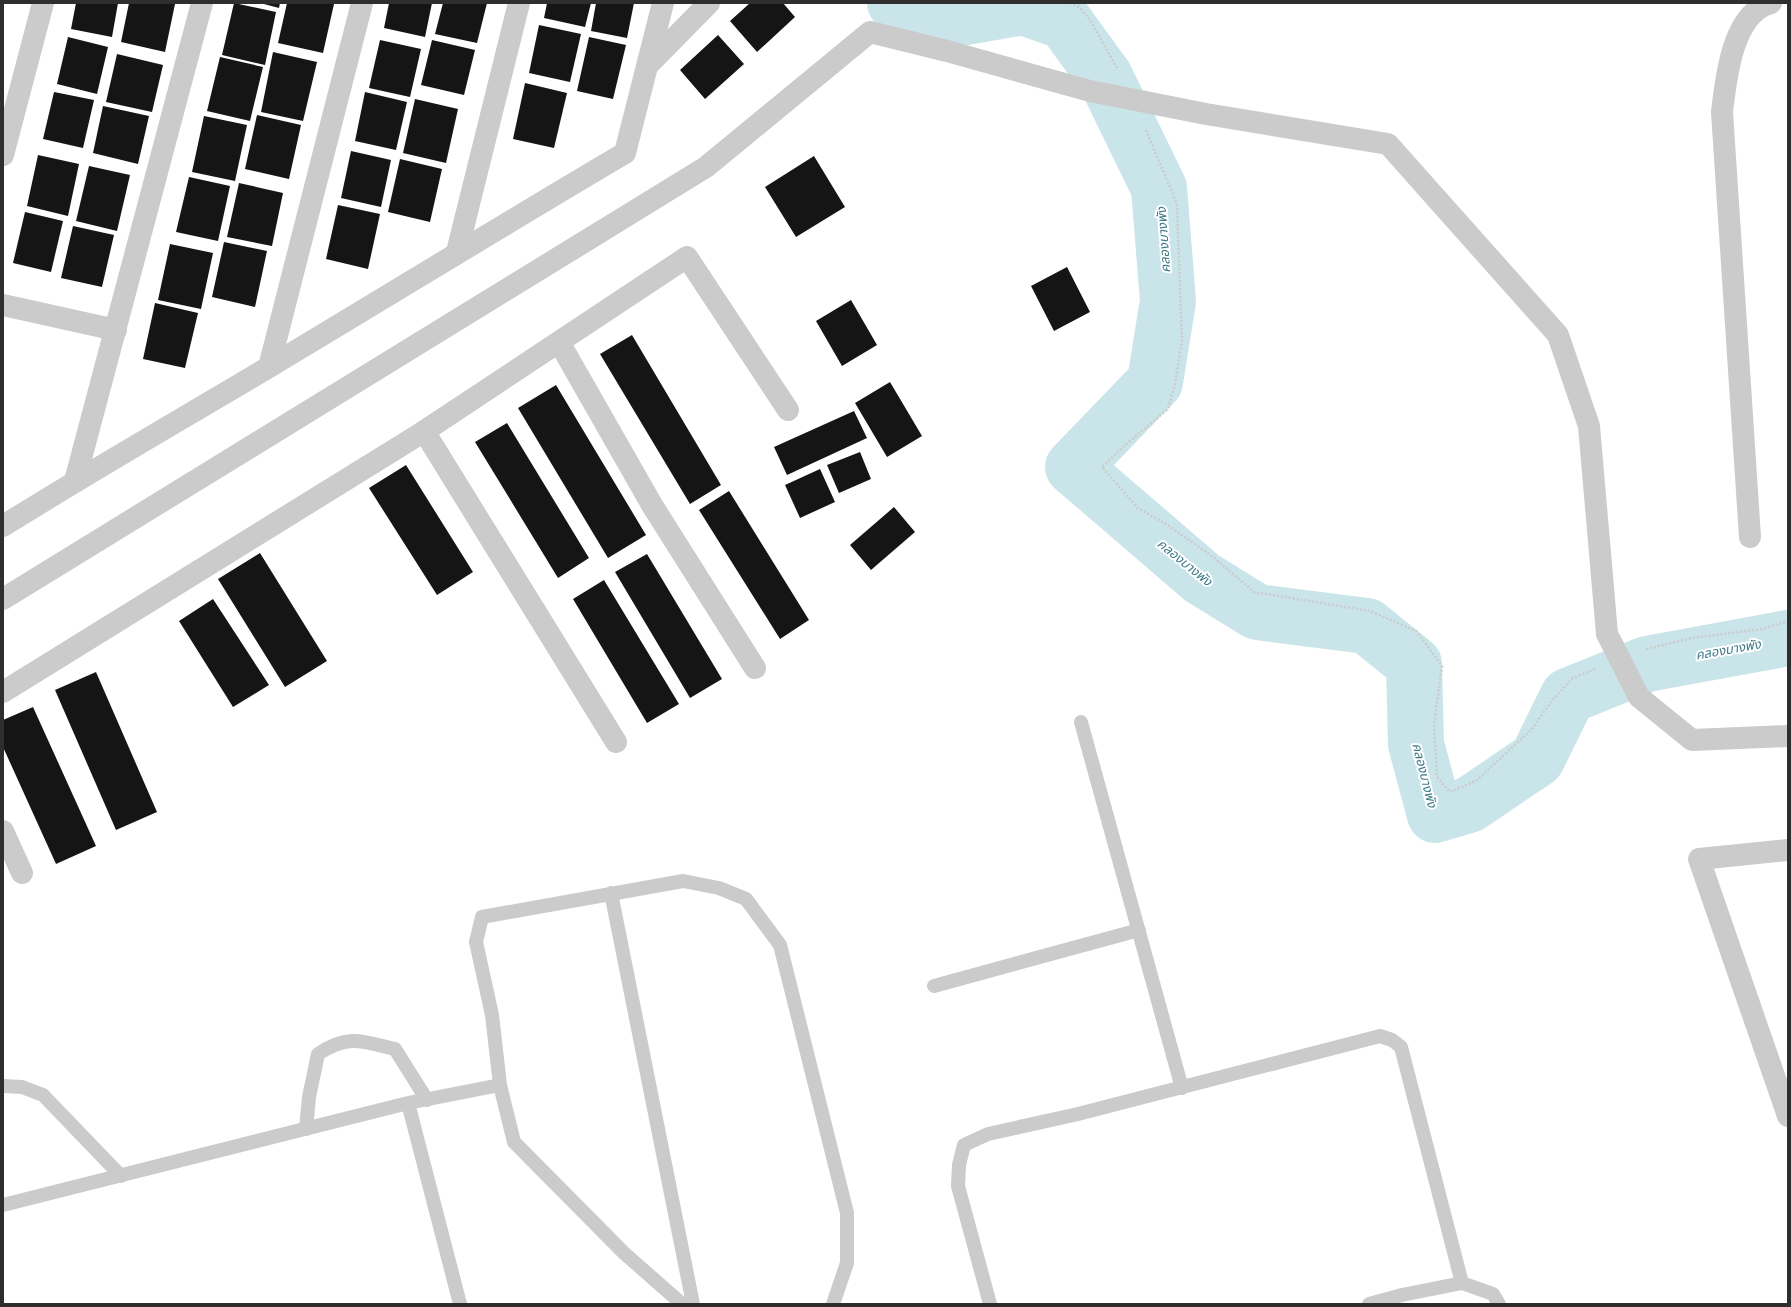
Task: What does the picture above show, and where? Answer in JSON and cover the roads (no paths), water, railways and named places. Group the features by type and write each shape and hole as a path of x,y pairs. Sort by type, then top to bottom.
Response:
{"street":[{"path":"3,155 43,3"},
{"path":"75,481 202,3"},
{"path":"269,367 362,3"},
{"path":"456,252 520,3"},
{"path":"3,526 75,481 269,367 456,252 625,153 663,3"},
{"path":"648,65 709,3"},
{"path":"1750,537 1722,112 1727,77 1742,26 1753,12 1771,3"},
{"path":"3,599 706,167 870,32 955,53 1090,90 1206,114 1388,144 1558,335 1589,426 1607,634 1639,697 1692,740 1788,736"},
{"path":"3,692 424,431 687,258 788,410"},
{"path":"3,305 116,330"},
{"path":"559,342 652,505 755,668"},
{"path":"424,431 616,742"},
{"path":"3,831 22,873"},
{"path":"1788,850 1698,859 1788,1116"}],"lane":[{"path":"1081,722 1182,1088"},
{"path":"682,1304 624,1253 514,1142 500,1085 492,1015 476,942 482,917 683,881 719,888 746,899 780,944 847,1213 847,1263 833,1304"},
{"path":"611,893 693,1304"},
{"path":"934,986 1139,930"},
{"path":"990,1304 958,1186 958,1165 964,1145 988,1134 1078,1114 1182,1088 1380,1036 1392,1040 1401,1048 1462,1284"},
{"path":"306,1129 309,1097 318,1054 331,1045 357,1039 395,1049 428,1100"},
{"path":"3,1205 408,1103 500,1085"},
{"path":"3,1086 22,1086 43,1095 121,1176"},
{"path":"408,1103 460,1304"},
{"path":"1369,1304 1403,1300 1462,1284 1493,1294 1499,1304"}],"waterway":[{"name":"คลองบางพัง","path":"895,3 913,15 961,18 1023,7 1065,22 1105,77 1159,188 1168,301 1155,382 1073,467 1202,578 1257,612 1367,626 1414,664 1416,744 1435,815 1469,805 1537,759 1568,696 1647,664 1788,638"}]}
